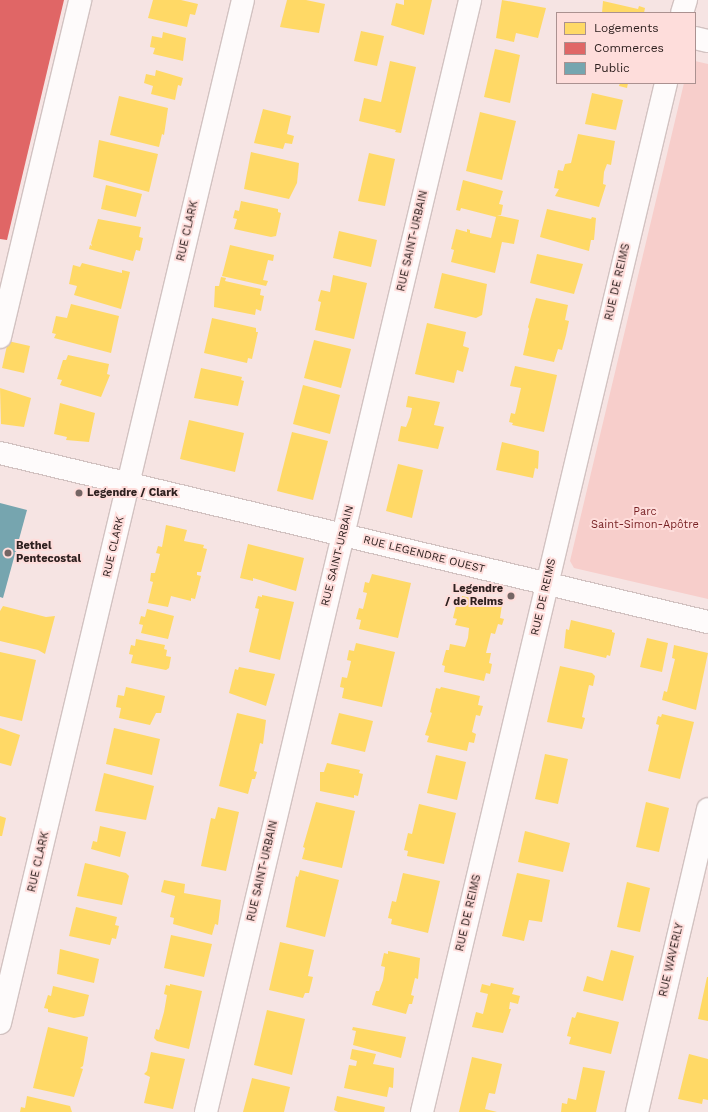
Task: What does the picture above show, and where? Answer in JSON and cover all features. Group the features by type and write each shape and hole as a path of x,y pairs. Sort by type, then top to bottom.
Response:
{"street":[{"path":"0,337 8,263 80,0"},
{"name":"RUE CLARK","path":"0,1023 243,0"},
{"name":"RUE SAINT-URBAIN","path":"206,1112 470,0"},
{"path":"682,12 686,0"},
{"path":"696,38 708,41"},
{"name":"RUE DE REIMS","path":"422,1112 666,84"},
{"name":"RUE LEGENDRE OUEST","path":"0,453 547,585 708,622"},
{"name":"RUE WAVERLY","path":"637,1112 708,809"}],"green space":[{"name":"Parc Saint-Simon-Apôtre","path":"696,61 708,64 708,599 574,568 570,561 684,84 696,84"}],"building: Logements":[{"path":"153,0 181,0 198,4 195,15 190,14 187,27 148,18"},
{"path":"287,0 306,0 325,4 319,33 280,27"},
{"path":"404,0 432,0 424,35 391,25 396,3 404,5"},
{"path":"502,0 546,8 538,38 516,33 514,42 496,38"},
{"path":"603,1 638,9 639,6 645,8 644,12 602,12"},
{"path":"361,31 384,36 377,66 354,61"},
{"path":"163,32 186,38 183,61 153,54 155,48 150,47 152,36 162,38"},
{"path":"495,49 520,55 510,103 484,97"},
{"path":"390,61 416,67 401,133 395,132 396,130 359,121 364,98 381,102"},
{"path":"156,70 183,78 181,86 178,85 175,100 151,94 153,86 144,83 146,74 155,76"},
{"path":"620,84 628,84 627,88 619,86"},
{"path":"592,93 623,100 616,130 585,124"},
{"path":"119,96 168,108 164,135 162,134 159,147 110,135"},
{"path":"263,109 291,116 287,134 294,136 292,144 285,143 283,149 254,143"},
{"path":"480,112 516,121 502,180 466,171"},
{"path":"578,134 615,141 611,165 607,164 604,172 603,184 606,185 599,207 555,196 559,189 554,188 558,170 563,171 565,164 571,163"},
{"path":"99,140 158,154 149,192 93,177"},
{"path":"251,152 299,163 297,183 289,199 244,189"},
{"path":"369,153 395,159 385,206 358,201"},
{"path":"463,180 503,191 499,204 503,205 501,215 497,215 519,220 514,244 502,242 495,273 451,262 454,250 451,249 456,229 467,232 467,229 470,230 470,233 491,238 496,217 461,208 460,211 456,210"},
{"path":"106,185 142,194 136,217 101,209"},
{"path":"241,201 278,209 278,212 281,213 276,236 271,237 234,229 237,219 233,218 235,210 239,211"},
{"path":"547,209 591,219 592,217 596,218 594,240 591,240 589,251 540,237"},
{"path":"98,219 141,227 139,237 143,238 140,251 136,250 133,261 89,249 90,245 92,246 91,243"},
{"path":"339,231 377,240 371,267 333,258"},
{"path":"230,245 274,255 273,261 268,260 263,280 268,281 266,286 222,276"},
{"path":"537,254 583,264 574,294 530,283"},
{"path":"82,263 122,273 122,270 130,272 121,309 74,295 77,286 69,284 73,265 80,267"},
{"path":"442,273 487,284 482,315 476,318 434,308"},
{"path":"333,275 367,283 354,339 315,330 321,302 318,301 321,290 330,292"},
{"path":"221,277 226,278 225,281 261,289 260,295 264,296 261,311 256,309 255,315 214,307 215,286 219,286"},
{"path":"536,298 568,305 565,320 569,321 566,335 562,350 558,349 554,362 523,355 529,329 528,327"},
{"path":"71,304 119,316 111,353 54,338 56,334 52,333 56,316 67,318"},
{"path":"212,318 256,328 256,332 258,332 252,359 248,358 247,363 204,353"},
{"path":"427,323 466,332 463,346 469,348 463,372 457,370 454,383 415,374"},
{"path":"314,340 351,349 341,388 304,378"},
{"path":"8,341 30,346 24,373 2,368"},
{"path":"68,355 109,364 107,374 110,375 101,397 60,385 62,380 57,379 63,360 66,360"},
{"path":"515,366 557,375 544,432 512,425 513,423 509,422 511,413 515,414 521,388 510,386"},
{"path":"201,368 242,377 241,380 244,381 238,406 194,398"},
{"path":"303,385 340,395 330,434 293,424"},
{"path":"0,388 31,398 24,427 1,424"},
{"path":"408,396 440,402 434,425 444,427 438,449 398,441 401,426 406,427 412,408 406,407"},
{"path":"60,403 95,413 89,442 66,440 67,437 54,434"},
{"path":"189,420 244,433 235,472 180,459"},
{"path":"292,432 328,441 313,500 277,491"},
{"path":"502,442 539,451 538,469 535,468 533,478 496,470"},
{"path":"398,464 423,470 412,518 386,511"},
{"path":"166,525 187,530 184,541 204,545 203,548 207,549 201,572 197,572 197,575 201,576 195,599 191,598 191,601 171,596 168,607 148,603 153,582 150,581 151,573 155,573 160,554 156,553 158,546 162,547"},
{"path":"248,544 304,558 296,591 253,578 253,581 240,578"},
{"path":"372,574 411,583 398,638 359,629 361,620 356,619 359,608 363,609 367,593 363,592 365,582 369,583"},
{"path":"262,595 294,602 280,660 249,652 259,609 255,608 258,596 262,597"},
{"path":"462,596 502,605 500,618 504,619 502,625 498,624 495,634 491,633 486,653 491,653 489,663 492,664 490,674 486,673 484,681 444,672 445,666 442,665 446,650 449,650 450,644 465,647 468,638 469,628 455,625 457,619 453,618 457,602 461,603"},
{"path":"3,606 46,617 55,616 45,654 38,650 0,641 0,611"},
{"path":"147,609 174,616 168,639 141,633 143,625 139,624 141,616 145,617"},
{"path":"571,620 612,630 612,632 615,633 610,656 607,655 606,658 564,648 566,629 569,630"},
{"path":"647,638 668,643 662,672 640,667"},
{"path":"136,639 165,645 164,649 167,650 166,656 171,657 169,668 166,670 131,663 133,655 129,654 131,645 135,646"},
{"path":"356,643 395,652 382,707 342,698 344,688 340,687 342,677 347,678 351,661 347,660 349,650 354,651"},
{"path":"674,645 708,653 696,710 662,700 664,691 667,692 675,659 672,658"},
{"path":"0,652 36,660 22,721 0,716"},
{"path":"560,666 592,673 595,676 593,686 589,685 582,717 585,718 582,729 547,722"},
{"path":"239,667 275,674 266,706 229,693 235,669 238,670"},
{"path":"126,687 165,696 161,713 156,713 150,725 119,718 121,708 116,707 118,695 124,696"},
{"path":"441,687 480,696 478,705 483,706 480,716 476,715 472,732 476,734 474,743 469,742 467,751 427,742 429,736 425,735 432,713 430,712 436,688 440,689"},
{"path":"237,713 266,720 263,744 260,743 254,771 257,772 255,779 252,779 248,794 219,786"},
{"path":"339,713 373,721 365,752 331,744"},
{"path":"662,714 694,722 680,779 648,771 659,725 656,724 658,716 661,717"},
{"path":"0,728 20,735 11,766 0,763"},
{"path":"114,728 160,739 152,775 106,764"},
{"path":"545,754 568,759 558,804 535,799"},
{"path":"436,755 466,762 457,800 427,793"},
{"path":"327,763 360,770 359,773 363,774 358,796 354,795 354,798 320,791 320,772 324,772"},
{"path":"104,773 154,786 146,820 95,811"},
{"path":"316,802 355,811 342,868 302,859 305,848 303,847"},
{"path":"646,802 669,808 659,852 636,847"},
{"path":"419,804 456,813 444,864 407,856 408,851 404,850 408,833 412,834"},
{"path":"218,807 239,812 226,871 201,866 211,818 215,819"},
{"path":"0,816 6,818 2,836 0,836"},
{"path":"100,826 126,832 120,857 91,849 93,841 97,842"},
{"path":"525,831 570,843 563,872 518,862"},
{"path":"85,863 126,873 129,876 122,905 77,896"},
{"path":"300,870 339,880 325,937 286,927 296,876 298,877"},
{"path":"403,873 440,881 428,933 391,924 392,919 388,918 392,901 396,902"},
{"path":"517,873 550,880 542,922 529,920 524,941 502,936"},
{"path":"164,880 185,884 184,893 221,900 218,925 215,924 212,935 173,924 174,918 170,917 175,896 161,892"},
{"path":"627,882 650,888 640,932 617,927"},
{"path":"76,907 117,917 115,925 119,926 116,939 112,938 110,945 69,936"},
{"path":"171,935 212,944 204,977 164,968"},
{"path":"280,942 314,950 308,976 313,977 309,993 305,993 303,998 269,990"},
{"path":"60,949 99,959 94,983 57,974"},
{"path":"611,950 634,956 623,1001 583,991 587,976 603,981"},
{"path":"388,951 420,958 418,979 415,978 411,995 414,996 412,1004 409,1004 406,1014 372,1005 376,991 379,991 383,980 385,967 381,966 384,953 388,954"},
{"path":"708,977 708,1021 698,1019"},
{"path":"491,983 514,988 512,994 520,996 518,1004 510,1002 509,1009 511,1009 503,1033 472,1027 476,1012 483,1014 488,994 480,992 482,984 490,986"},
{"path":"170,984 202,991 189,1049 157,1041 154,1038 156,1029 159,1030 164,1012 167,995 164,994 166,985 170,986"},
{"path":"53,986 89,995 84,1016 74,1018 48,1012 48,1009 44,1008 48,995 51,996"},
{"path":"267,1010 305,1019 292,1075 254,1065"},
{"path":"577,1012 619,1022 611,1054 569,1044 571,1037 567,1036 572,1017 575,1018"},
{"path":"48,1027 88,1037 83,1066 80,1068 83,1069 74,1097 33,1088"},
{"path":"353,1027 406,1037 401,1058 353,1045 356,1031 352,1030"},
{"path":"352,1049 376,1054 373,1064 394,1068 393,1088 389,1087 387,1097 344,1088 349,1065 356,1066 357,1061 350,1059"},
{"path":"151,1052 185,1059 173,1109 144,1103 150,1077 144,1074 147,1071"},
{"path":"689,1054 708,1059 708,1100 703,1099 702,1104 678,1099"},
{"path":"472,1057 502,1064 495,1094 489,1093 485,1109 497,1112 459,1112"},
{"path":"583,1067 605,1071 596,1112 561,1112 562,1103 567,1104 568,1098 576,1100"},
{"path":"252,1078 290,1087 284,1112 243,1112"},
{"path":"27,1096 70,1106 72,1112 20,1112 21,1107 25,1108"},
{"path":"337,1096 385,1107 384,1112 338,1112 334,1110"}],"building: Commerces":[{"path":"0,0 64,0 7,240 0,239"}],"building: Public":[{"name":"Bethel Pentecostal","path":"0,503 27,510 3,598 0,597"}],"place":[{"name":"Legendre / Clark","path":"79,493"},
{"name":"Bethel Pentecostal","path":"8,553"},
{"name":"Legendre / de Reims","path":"511,596"}]}
